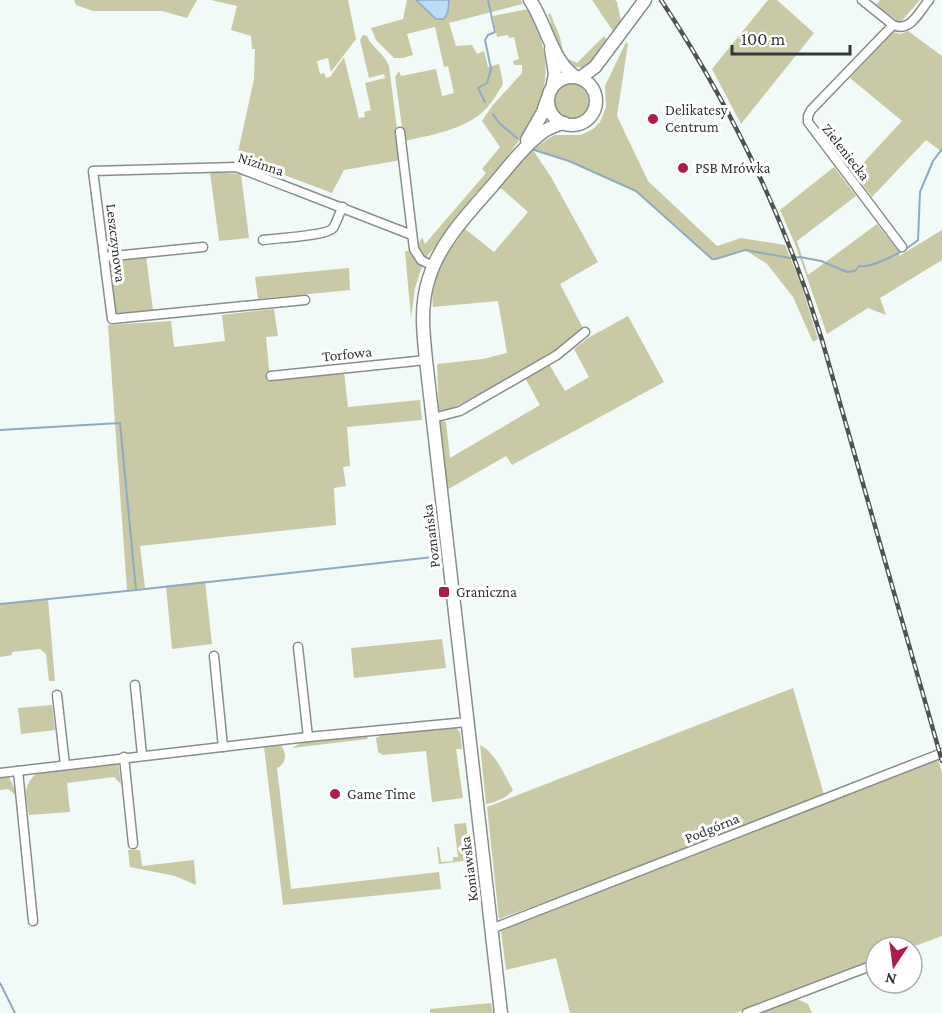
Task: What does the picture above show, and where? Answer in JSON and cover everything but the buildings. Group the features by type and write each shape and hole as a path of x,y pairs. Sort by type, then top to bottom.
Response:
{"main road":[{"name":"Poznańska","path":"530,0 566,69 578,78"},
{"path":"578,78 595,67 645,0"},
{"name":"Poznańska","path":"518,155 540,118 551,90 554,64 544,25"},
{"path":"594,94 586,82 578,78 564,77 551,90 551,112 564,123 577,124 587,119 595,106 594,94 601,70 612,46"},
{"name":"Poznańska","path":"467,722 426,360 423,307 434,266 454,232 518,155 553,125 564,123"},
{"name":"Koniawska","path":"467,722 501,1013"}],"street":[{"path":"862,0 893,25 901,28 908,26 929,0"},
{"name":"Zieleniecka","path":"893,25 811,110 807,119 810,128 902,247"},
{"path":"400,132 414,249 418,257 434,266"},
{"name":"Nizinna","path":"93,171 236,167 412,235"},
{"name":"Leszczynowa","path":"93,171 112,319 305,300"},
{"path":"263,240 294,235 324,234 332,230 343,207"},
{"path":"104,257 202,247"},
{"path":"433,418 460,411 478,401 557,356 585,332"},
{"name":"Torfowa","path":"271,376 426,360"},
{"path":"298,646 308,737"},
{"path":"214,656 224,747"},
{"path":"135,685 142,755"},
{"path":"57,695 65,765"},
{"path":"0,773 142,755 467,722"},
{"name":"Podgórna","path":"491,929 942,753"},
{"path":"124,757 133,844"},
{"path":"18,771 33,921"},
{"path":"747,1013 864,969"}],"green space":[{"path":"74,0 197,0 187,18 162,11 93,11 76,5"},
{"path":"211,0 348,0 356,39 331,72 328,58 317,61 320,74 324,73 326,78 330,77 344,57 359,118 365,117 364,112 371,110 365,83 385,78 384,74 369,78 360,40 363,35 367,36 389,66 401,160 344,170 332,193 237,157 254,79 255,49 252,49 251,36 231,30 237,6"},
{"path":"407,0 521,0 523,4 449,23 456,46 472,45 477,54 484,51 488,67 499,64 502,86 486,109 468,122 447,131 404,141 395,77 399,71 401,76 436,69 442,96 454,93 448,66 444,67 435,27 407,34 413,55 403,58 394,58 376,40 371,28 403,19"},
{"path":"592,0 615,0 617,2 621,21 613,31"},
{"path":"768,0 777,0 814,33 741,124 712,69"},
{"path":"880,0 920,0 900,23 876,5"},
{"path":"528,9 541,38 545,65 543,89 536,112 524,134 426,257 418,245 422,237 425,244 486,173 482,169 500,147 482,121 492,106 522,73 522,65 514,65 513,61 519,59 514,37 509,38 508,35 497,37 493,16"},
{"path":"550,13 560,37 564,56 549,24 551,23 548,14"},
{"path":"908,31 942,56 942,152 926,140 872,197 854,173 902,121 850,78 893,32 901,34"},
{"path":"604,36 607,40 596,57 585,68 575,67 566,58 577,63"},
{"path":"626,42 628,44 617,116 648,181 717,246 741,238 785,245 800,281 818,339 813,342 793,297 767,264 745,250 712,259 636,191 569,161 533,150 551,177 598,262 560,284 585,332 508,380 439,415 437,364 483,359 507,353 498,301 433,307 432,295 441,265 465,229 494,252 528,212 502,189 497,189 532,150 554,135 581,135 593,129 600,122 606,107 605,86"},
{"path":"571,84 584,89 589,102 584,115 571,120 558,115 553,102 558,89"},
{"path":"834,167 856,196 797,241 808,275 877,224 900,253 899,256 942,230 942,260 880,298 886,315 868,308 827,334 795,244 780,210"},
{"path":"210,172 241,174 249,238 219,241"},
{"path":"405,251 410,251 422,267 415,288 411,318"},
{"path":"146,256 153,310 114,314 108,265 112,260"},
{"path":"349,268 350,290 258,299 255,277"},
{"path":"274,309 278,336 266,337 270,380 344,372 348,407 420,400 422,420 347,427 350,466 343,467 346,486 334,488 336,525 140,546 145,588 127,590 108,325 171,321 174,347 225,341 222,315"},
{"path":"628,316 664,382 512,465 506,456 445,491 438,420 446,422 450,458 540,405 524,376 549,364 565,391 589,377 574,349 588,338"},
{"path":"205,581 212,644 172,649 166,586"},
{"path":"48,599 55,681 49,681 46,654 40,649 12,652 12,655 0,657 0,604"},
{"path":"442,639 446,668 354,678 351,648"},
{"path":"793,688 825,798 938,758 942,773 942,936 924,943 924,935 864,935 864,964 736,1013 570,1013 556,958 506,970 501,931 798,809 499,919 487,807"},
{"path":"52,705 55,730 21,734 18,708"},
{"path":"456,728 460,732 462,749 456,749 463,798 432,802 426,751 383,755 378,752 376,738 389,732"},
{"path":"365,734 368,739 292,748 304,741"},
{"path":"280,744 285,758 283,764 277,768 291,889 439,872 441,889 283,905 264,747 230,750"},
{"path":"480,745 491,753 513,790 501,799 486,804"},
{"path":"118,761 121,784 114,777 67,783 70,812 29,815 27,788 36,774"},
{"path":"8,775 17,794 8,789 0,790 0,776"},
{"path":"466,823 471,860 439,864 437,847 439,847 441,862 453,861 453,857 458,857 454,824"},
{"path":"128,850 140,850 142,866 194,860 196,885 175,876 130,867"},
{"path":"797,999 808,1004 812,1013 760,1013"},
{"path":"491,1003 493,1013 430,1013 430,1009"}],"water":[{"path":"416,0 449,0 448,11 444,19 436,19"}],"waterway":[{"path":"485,102 478,88 487,83 491,69 485,40 488,35 495,32 488,0"},
{"path":"493,114 499,123 517,138"},
{"path":"531,149 569,161 636,191 712,259 745,250 821,261 847,272 855,271 859,266 890,258 918,240 920,192 933,161 942,149"},
{"path":"0,430 120,423 136,590 433,557"},
{"path":"0,604 136,590"},
{"path":"0,983 15,1013"}],"railway":[{"path":"661,0 733,122 791,250 822,340 942,761"}],"place":[{"name":"Delikatesy Centrum","path":"653,119"},
{"name":"PSB Mrówka","path":"683,168"},
{"name":"Graniczna","path":"444,592"},
{"name":"Game Time","path":"335,794"}]}
